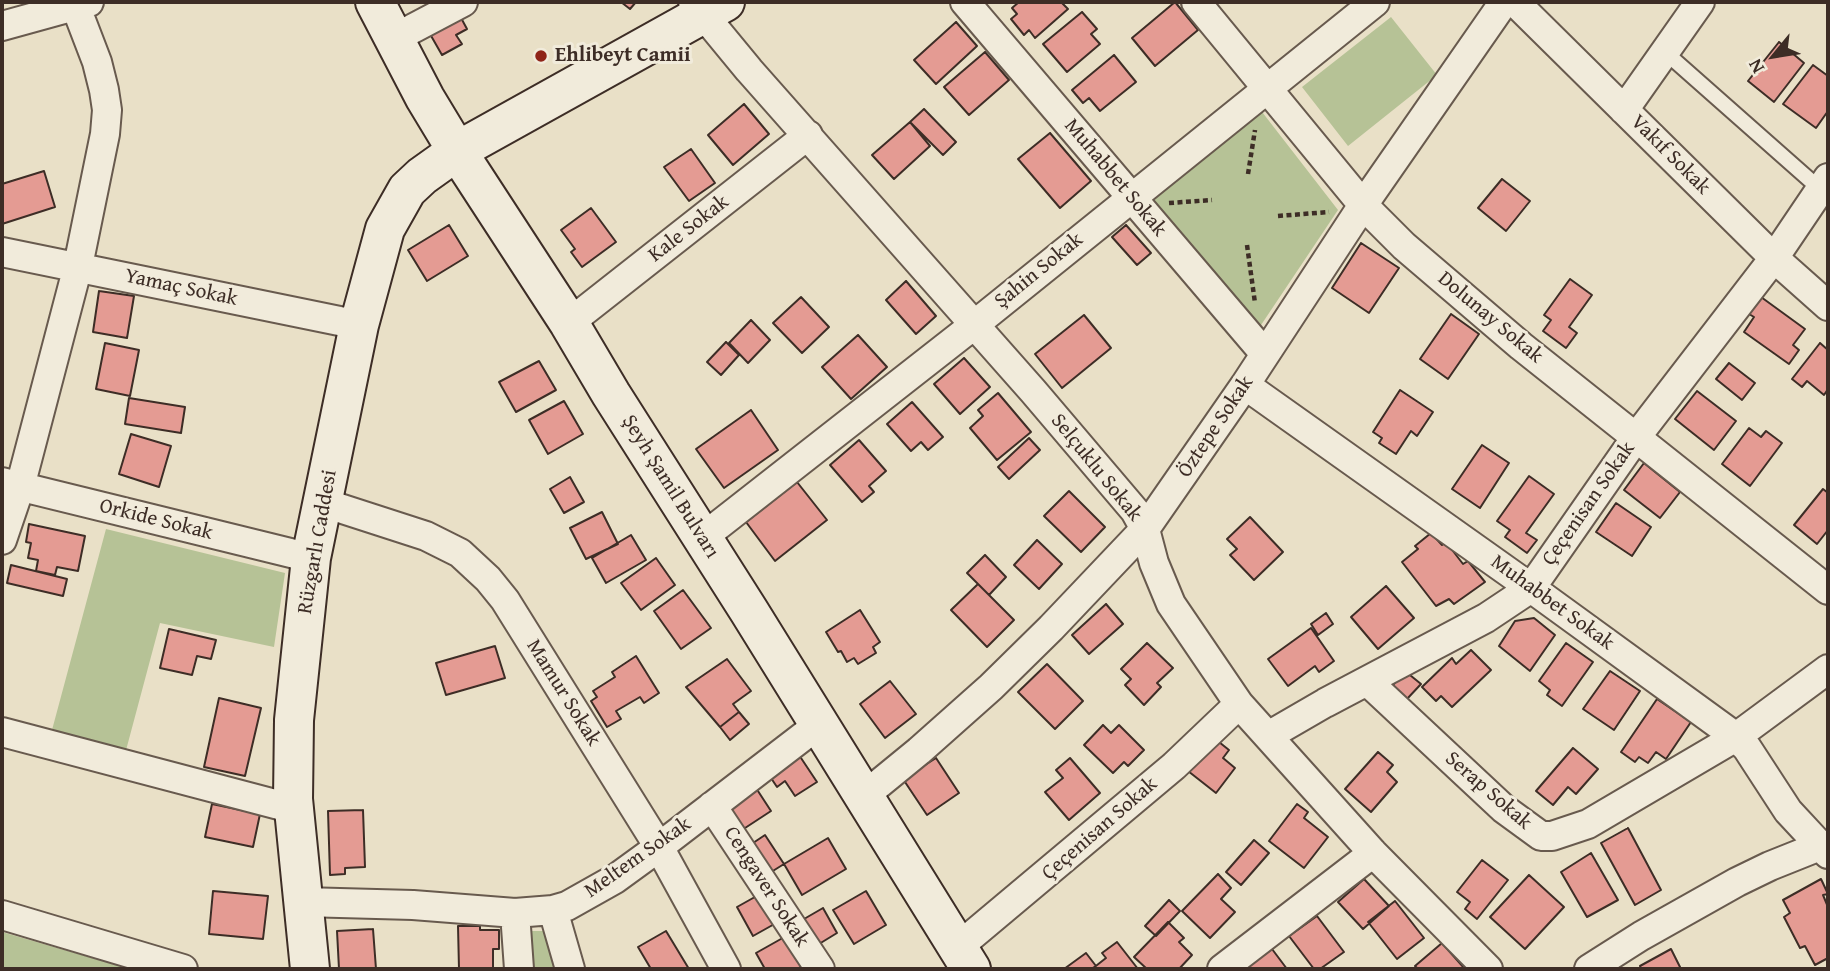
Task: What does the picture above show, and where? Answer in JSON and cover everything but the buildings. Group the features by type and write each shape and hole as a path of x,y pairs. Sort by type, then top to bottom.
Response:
{"street":[{"name":"Şeyh Şamil Bulvarı","path":"375,2 393,39 457,150 569,323 964,959"},
{"path":"393,39 463,2"},
{"name":"Muhabbet Sokak","path":"965,2 1265,354"},
{"name":"Dolunay Sokak","path":"1196,2 1363,205 1404,246 1521,346 1828,590"},
{"name":"Şahin Sokak","path":"702,538 974,325 1375,2"},
{"name":"Öztepe Sokak","path":"863,796 991,687 1145,529 1245,385 1363,205 1504,2"},
{"name":"Vakıf Sokak","path":"1515,2 1774,258 1828,306"},
{"path":"1624,110 1700,2"},
{"path":"2,26 79,3 97,62 107,110 105,134 78,266 11,484 2,540"},
{"name":"Selçuklu Sokak","path":"707,6 808,135 1135,511 1145,529 1154,563 1171,604 1239,704 1373,853 1488,969"},
{"name":"Rüzgarlı Caddesi","path":"310,969 294,809 294,720 311,558 359,325 380,246 407,190 457,150 707,6"},
{"name":"Kale Sokak","path":"569,323 808,135"},
{"name":"Çeçenisan Sokak","path":"1268,736 1486,618 1531,587 1637,436 1774,258 1824,183"},
{"name":"Yamaç Sokak","path":"2,252 359,325"},
{"name":"Muhabbet Sokak","path":"1245,385 1531,587 1736,737 1747,748 1788,811 1825,849"},
{"name":"Orkide Sokak","path":"11,484 311,558"},
{"name":"Mamur Sokak","path":"324,503 426,536 460,553 474,564 505,600 659,847 726,969"},
{"path":"1736,737 1828,669"},
{"name":"Serap Sokak","path":"1367,681 1504,809 1541,836 1566,833 1588,824 1736,737"},
{"name":"Çeçenisan Sokak","path":"964,959 1239,704"},
{"name":"Meltem Sokak","path":"303,902 414,905 515,913 567,906 593,893 659,847 818,724"},
{"path":"2,732 294,809"},
{"name":"Cengaver Sokak","path":"712,806 820,969"},
{"path":"1589,969 1737,882 1770,866 1825,849"},
{"path":"1222,969 1373,853"},
{"path":"553,910 570,969"},
{"path":"515,913 519,969"},
{"path":"2,915 183,969"}],"lane":[{"path":"1665,52 1824,183"}],"path":[{"path":"1248,174 1255,127"},
{"path":"1166,203 1212,200"},
{"path":"1323,201 1331,212"},
{"path":"1278,216 1331,212"},
{"path":"1324,223 1331,212"},
{"path":"1247,245 1255,310"}],"green space":[{"path":"1391,17 1437,75 1348,146 1302,87"},
{"path":"1259,108 1338,210 1257,331 1147,202"},
{"path":"106,529 285,573 274,647 160,623 125,754 52,730"},
{"path":"522,931 544,931 557,969 525,969"},
{"path":"2,932 130,969 2,969"}],"place":[{"name":"Ehlibeyt Camii","path":"541,56"}]}
